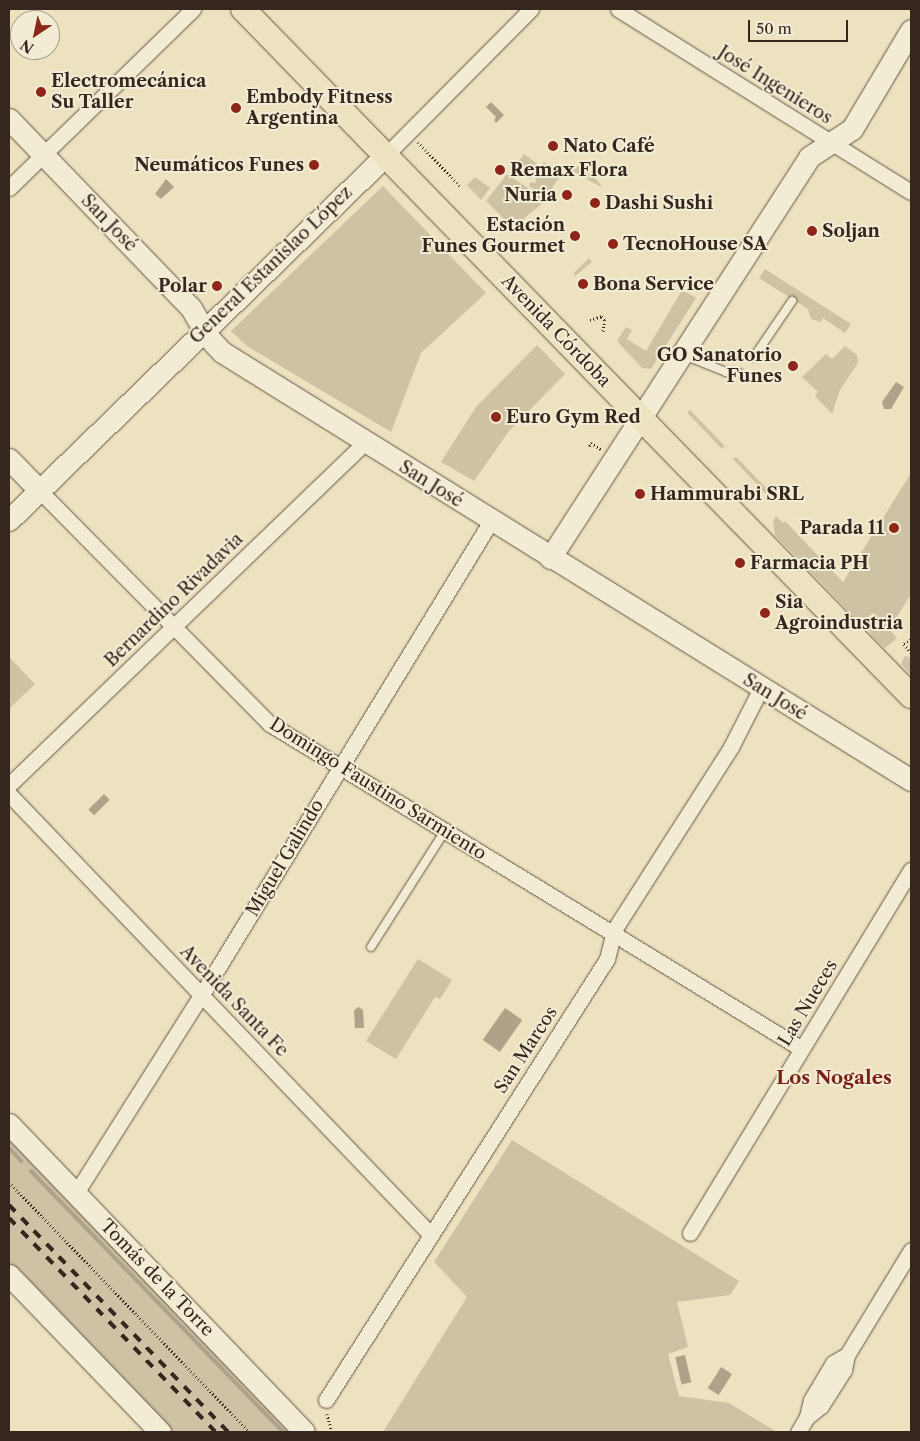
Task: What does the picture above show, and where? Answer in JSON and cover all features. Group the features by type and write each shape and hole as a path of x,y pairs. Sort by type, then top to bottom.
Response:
{"main road":[{"name":"Avenida Córdoba","path":"243,9 911,696"}],"street":[{"path":"9,188 194,9"},
{"name":"General Estanislao López","path":"9,520 386,155 531,9"},
{"name":"José Ingenieros","path":"618,9 911,192"},
{"path":"550,558 809,158 852,129 911,30"},
{"name":"San José","path":"9,119 191,308 213,344 222,352 550,558 911,780"},
{"name":"Bernardino Rivadavia","path":"9,785 366,442"},
{"name":"Domingo Faustino Sarmiento","path":"9,459 270,724 802,1049"},
{"name":"Miguel Galindo","path":"76,1193 202,994 491,521"},
{"name":"San Marcos","path":"326,1400 607,959 615,935 614,930 731,747 761,688"},
{"name":"Avenida Santa Fe","path":"9,794 431,1235"},
{"name":"Las Nueces","path":"690,1233 911,870"},
{"name":"Tomás de la Torre","path":"9,1124 304,1432"},
{"path":"804,1427 811,1400 834,1363 846,1355 911,1250"},
{"path":"9,1275 160,1432"}],"lane":[{"path":"754,358 792,301"},
{"path":"682,354 712,368 739,372"},
{"path":"371,947 445,831"}],"path":[{"path":"408,132 460,186"},
{"path":"590,320 604,318 603,333"},
{"path":"911,640 904,644 911,652"},
{"path":"9,1182 250,1432"},
{"path":"326,1400 332,1432"}],"shaded area":[{"path":"491,102 504,115 496,123 494,120 496,117 486,107"},
{"path":"524,154 540,166 544,162 560,176 549,193 540,194 529,186 530,182 536,183 535,176 529,179 524,174 520,177 511,171"},
{"path":"581,164 601,185 601,187 573,171"},
{"path":"507,174 546,200 513,228 486,201"},
{"path":"475,177 490,188 481,200 467,185"},
{"path":"166,179 174,187 161,199 155,194"},
{"path":"383,186 486,293 421,353 391,432 247,346 231,331"},
{"path":"589,258 592,262 575,276 574,273"},
{"path":"765,269 851,324 845,333 823,318 821,322 811,319 808,309 759,278"},
{"path":"682,290 696,298 651,369 642,368 617,341 626,327 632,330 627,339 646,351"},
{"name":"Euro Gym Red","path":"537,345 565,374 509,431 474,481 441,462 476,407"},
{"path":"845,346 857,355 858,363 840,390 832,414 815,396 818,392 802,377 826,354 832,359"},
{"path":"896,382 904,387 891,409 884,409 882,402"},
{"path":"690,410 725,446 722,449 687,413"},
{"path":"736,457 771,493 768,496 733,459"},
{"name":"Parada 11","path":"911,473 911,594 889,629 897,638 885,648 871,635 869,629 878,618 873,613 861,622 857,620 775,535 773,521 776,516 783,523 785,521 843,582"},
{"path":"905,656 911,658 911,675 901,664"},
{"path":"9,657 35,684 9,709"},
{"path":"104,794 110,800 94,815 88,810"},
{"path":"418,959 452,980 440,999 435,997 396,1059 366,1041"},
{"path":"359,1007 363,1010 364,1028 355,1028 354,1010"},
{"path":"505,1008 522,1020 500,1052 483,1040"},
{"path":"9,1124 304,1432 160,1432 9,1275"},
{"path":"512,1140 739,1281 730,1295 677,1302 688,1347 668,1354 679,1396 729,1403 777,1432 383,1432 467,1297 434,1262"},
{"path":"685,1355 691,1382 682,1385 675,1357"},
{"path":"721,1367 732,1374 719,1395 708,1388"}],"waterway":[{"path":"9,1148 21,1161"},
{"path":"31,1171 283,1432"}],"railway":[{"path":"9,1205 228,1432"},
{"path":"9,1218 216,1432"}],"place":[{"name":"Electromecánica Su Taller","path":"41,92"},
{"name":"Embody Fitness Argentina","path":"236,108"},
{"name":"Nato Café","path":"553,146"},
{"name":"Neumáticos Funes","path":"314,165"},
{"name":"Remax Flora","path":"500,170"},
{"name":"Nuria","path":"567,195"},
{"name":"Dashi Sushi","path":"595,203"},
{"name":"Soljan","path":"812,231"},
{"name":"Estación Funes Gourmet","path":"575,236"},
{"name":"TecnoHouse SA","path":"613,244"},
{"name":"Bona Service","path":"583,284"},
{"name":"Polar","path":"217,286"},
{"name":"GO Sanatorio Funes","path":"793,366"},
{"name":"Euro Gym Red","path":"496,417"},
{"name":"Hammurabi SRL","path":"640,494"},
{"name":"Parada 11","path":"894,528"},
{"name":"Farmacia PH","path":"740,563"},
{"name":"Sia Agroindustria","path":"765,613"}],"district":[{"name":"Los Nogales","path":"834,1078"}]}
